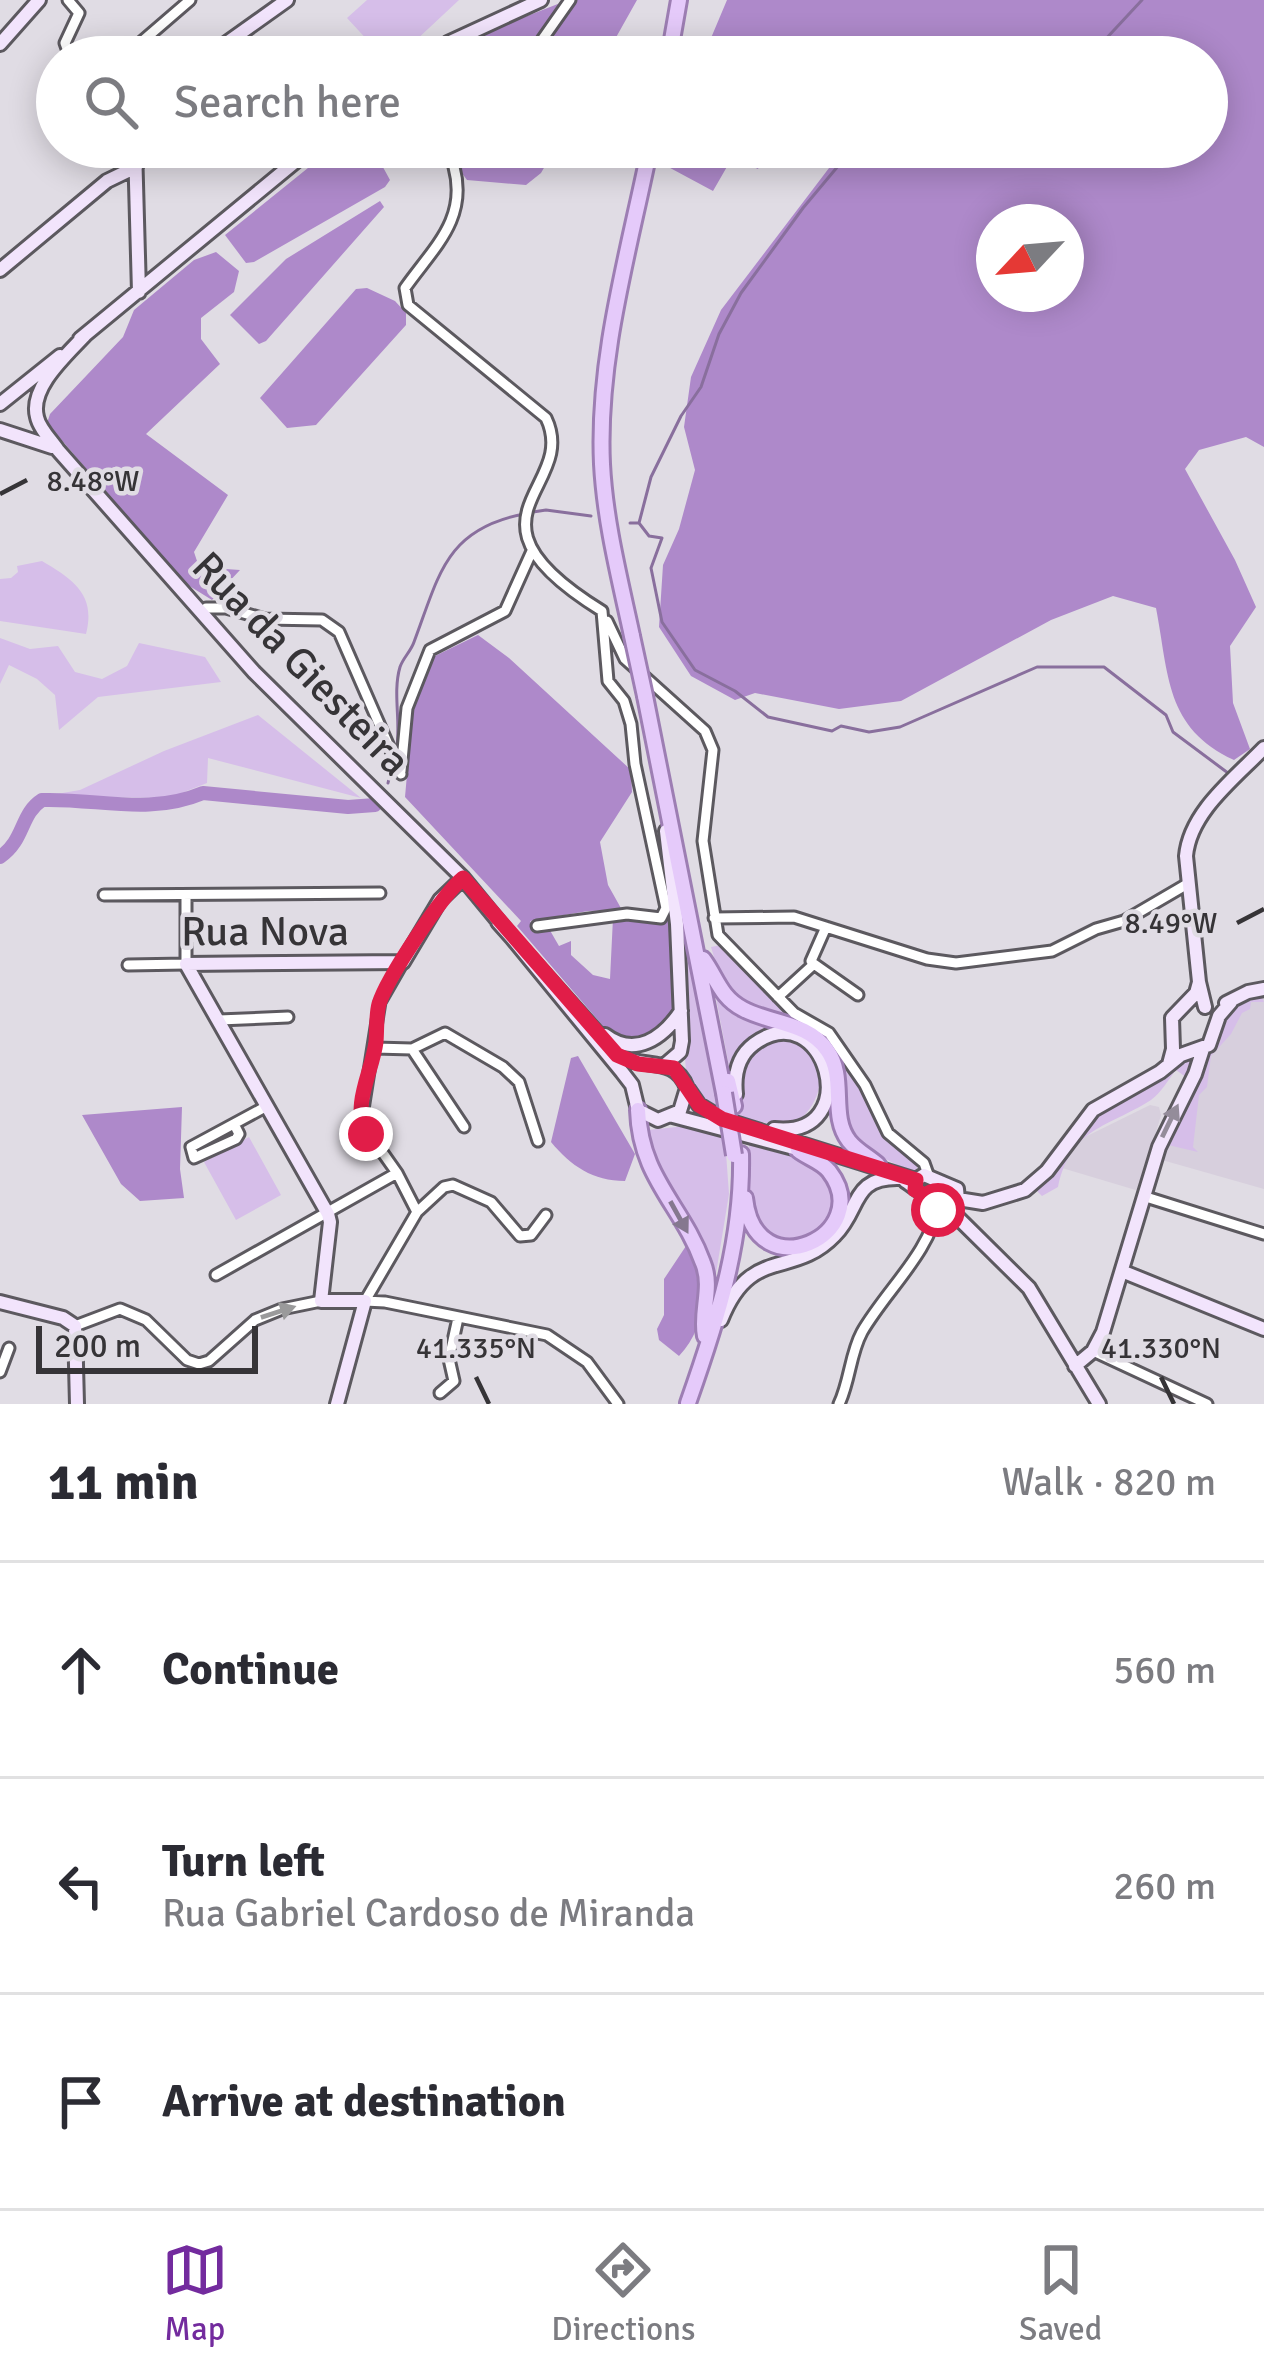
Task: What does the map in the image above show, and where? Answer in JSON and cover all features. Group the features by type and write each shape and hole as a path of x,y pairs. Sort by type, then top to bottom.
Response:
{"main road":[{"path":"0,44 38,0"},
{"path":"236,36 287,0"},
{"path":"463,36 541,0"},
{"path":"673,36 679,0"},
{"path":"0,270 107,182 134,168"},
{"path":"136,168 139,292"},
{"path":"0,404 289,168"},
{"path":"646,168 611,337 602,429 605,498 729,1100"},
{"path":"23,435 34,429 45,383 86,334"},
{"path":"0,404 23,402 36,416"},
{"name":"Rua da Giesteira","path":"36,416 58,450 200,614 463,878 498,922"},
{"path":"1,432 23,435 58,450"},
{"path":"655,748 703,959 746,1211 760,1236 788,1248 818,1240 836,1220 839,1189 823,1164 798,1150"},
{"path":"1217,1023 1206,1007 1199,982 1188,837 1200,816 1258,754"},
{"path":"666,1064 680,1052 681,1010 669,825"},
{"path":"403,962 440,900 463,878"},
{"path":"498,922 617,1055 649,1065 666,1064 680,1073 710,1113 920,1181"},
{"path":"498,922 632,1085 644,1155 704,1263 708,1299 702,1330 710,1330"},
{"path":"703,959 723,994 744,1010 802,1029 825,1047 839,1081 842,1129 878,1165"},
{"name":"Rua Nova","path":"186,964 403,962"},
{"path":"186,964 328,1214 321,1301 365,1301 337,1404"},
{"path":"1168,1065 1173,1049 1172,1018 1196,993 1199,982"},
{"path":"920,1181 919,1194 949,1203 998,1201 1025,1190 1047,1171 1093,1110 1214,1039 1217,1023 1231,1002 1264,989"},
{"path":"561,992 609,1040 622,1045 650,1042 668,1030 681,1010"},
{"path":"1182,1007 1231,1002"},
{"path":"1171,1033 1179,1045 1198,1050"},
{"path":"729,1100 746,1050 761,1039 799,1036 814,1048 829,1077 826,1101 815,1116 782,1130 750,1126"},
{"path":"1076,1366 1093,1351 1124,1272 1159,1147 1196,1075 1198,1050"},
{"path":"632,1085 649,1065"},
{"path":"673,1116 684,1104 687,1088"},
{"path":"638,1110 651,1119 673,1116 957,1190 949,1203"},
{"path":"710,1330 725,1273 738,1154"},
{"path":"710,1330 746,1277 822,1246 844,1223 866,1186 900,1178"},
{"path":"687,1403 730,1273 742,1184"},
{"path":"949,1203 958,1222 1029,1288 1093,1401"},
{"path":"1124,1272 1264,1329"},
{"path":"0,1302 63,1318 75,1326 77,1404"}],"street":[{"path":"68,0 79,13 68,36"},
{"path":"148,36 190,0"},
{"path":"545,36 570,0"},
{"path":"455,168 459,184 456,215 405,288 408,305 546,418 554,434 527,513 524,536 568,590 602,610 625,659 705,731 713,750 703,841 722,941 794,1013 829,1034 865,1085 888,1133 924,1163 920,1181"},
{"path":"200,614 206,608 226,608 265,619 322,620 339,632 401,773 407,708 430,650 506,610 532,551"},
{"path":"215,630 226,608"},
{"path":"537,926 581,917 627,914 656,919 666,914 631,724 624,701 608,681 602,610"},
{"path":"715,919 781,915 941,961 1019,957 1052,951 1124,921 1191,882"},
{"path":"104,895 380,892"},
{"path":"186,895 186,964"},
{"path":"778,998 810,960 826,927"},
{"path":"810,960 858,995"},
{"path":"403,962 380,1002 361,1122 418,1212"},
{"name":"Rua Nova","path":"128,965 186,964"},
{"path":"219,1020 288,1017"},
{"path":"375,1048 412,1049 445,1033 503,1067 519,1082 538,1141"},
{"path":"412,1049 464,1126"},
{"path":"234,1124 236,1139 194,1158 191,1147 267,1106"},
{"path":"216,1275 397,1173"},
{"path":"546,1215 531,1234 520,1236 499,1208 453,1185 443,1187 418,1212 365,1301 547,1335 586,1362 618,1404"},
{"path":"1146,1197 1264,1234"},
{"path":"839,1404 860,1335 949,1203"},
{"path":"75,1326 120,1310 146,1319 187,1360 199,1364 209,1361 255,1320 321,1301"},
{"path":"440,1394 454,1381 449,1359 458,1318"},
{"path":"0,1372 9,1348"},
{"path":"1093,1351 1207,1404"}],"shaded area":[{"path":"367,0 459,0 420,36 364,36 347,18"},
{"path":"568,0 637,0 617,36 479,36"},
{"path":"727,0 1264,0 1264,447 1246,437 1199,450 1185,469 1256,607 1230,646 1233,703 1250,749 1234,760 1211,747 1182,716 1168,677 1156,608 1113,596 1051,620 901,701 839,709 755,693 735,700 691,676 659,627 663,565 679,529 695,470 684,427 691,377 721,310 829,168 1228,168 1228,36 712,36"},
{"path":"308,168 383,168 390,180 254,262 246,263 225,235"},
{"path":"458,168 544,168 526,185 467,180"},
{"path":"670,168 726,168 713,191"},
{"path":"380,201 384,207 266,341 259,344 230,315 286,259"},
{"path":"216,252 239,271 234,292 201,318 201,339 220,364 146,434 228,495 194,552 197,561 211,568 240,570 212,600 183,582 47,423 50,414 123,337 134,310 194,260"},
{"path":"367,288 395,301 406,313 406,325 316,425 287,428 260,398 356,289"},
{"path":"42,561 80,590 88,609 86,634 0,621 0,579 11,578 17,566"},
{"path":"478,635 631,770 632,792 600,842 608,885 622,910 530,921 535,928 548,927 559,946 571,941 571,955 593,975 610,979 613,918 670,918 673,1007 663,1025 647,1035 609,1033 517,926 521,921 405,797 413,707 435,656"},
{"path":"0,638 30,649 58,646 75,672 102,679 127,666 139,643 205,657 221,682 98,697 59,730 55,695 37,679 9,665 0,684"},
{"path":"258,715 361,798 208,758 207,783 169,798 45,796 80,790"},
{"path":"677,890 718,1087 759,1048 791,1040 811,1056 819,1076 816,1098 801,1119 782,1123 740,1118 721,1111 692,1085 686,1067"},
{"path":"721,945 797,1020 825,1035 864,1091 884,1134 917,1163 917,1170 910,1172 852,1136 840,1065 790,1019 752,1006 722,984 711,947"},
{"path":"715,993 736,1009 802,1035 758,1037 742,1050 730,1071"},
{"path":"1264,995 1264,1189 1162,1160 1173,1118 1204,1076 1207,1057 1220,1042 1224,1017 1248,999"},
{"path":"1261,996 1264,1002 1251,1002 1211,1056 1207,1087 1199,1095 1193,1147 1198,1152 1168,1145 1173,1118 1204,1076 1207,1057 1220,1042 1224,1017 1248,999"},
{"path":"578,1056 635,1154 625,1181 584,1170 551,1142 571,1058"},
{"path":"1188,1058 1193,1068 1190,1080 1176,1070 1151,1100 1082,1140 1064,1167 1058,1187 1042,1196 1037,1191 1093,1118"},
{"path":"1150,1105 1159,1107 1161,1115 1139,1191 1062,1168 1085,1137"},
{"path":"182,1107 184,1198 140,1201 121,1184 82,1115"},
{"path":"686,1126 725,1139 729,1194 712,1298 712,1287 647,1156 644,1135 648,1130"},
{"path":"249,1137 281,1195 236,1220 204,1162"},
{"path":"749,1144 806,1162 827,1179 830,1211 812,1236 792,1241 764,1234 748,1206"},
{"path":"688,1243 699,1273 702,1302 696,1330 679,1356 659,1340 657,1329 664,1315 664,1279"}],"waterway":[{"path":"1109,36 1142,0"},
{"path":"630,523 639,523 651,477 701,387 719,334 741,293 836,168"},
{"path":"533,512 591,516"},
{"path":"396,752 400,667 439,576 461,544 477,531 524,514"},
{"path":"639,523 649,536 662,538 651,568 662,622 695,670 735,691 768,717 832,731 841,726 869,732 900,727 1037,667 1104,667 1166,715 1173,732 1232,776"},
{"path":"388,783 393,762"},
{"path":"0,857 42,800 143,805 203,793 348,807 375,805"}],"route":[{"path":"366,1134 361,1104 380,1002 440,900 463,878 617,1055 638,1064 674,1068 699,1105 722,1119 916,1180 915,1190 939,1203 938,1210"}]}
